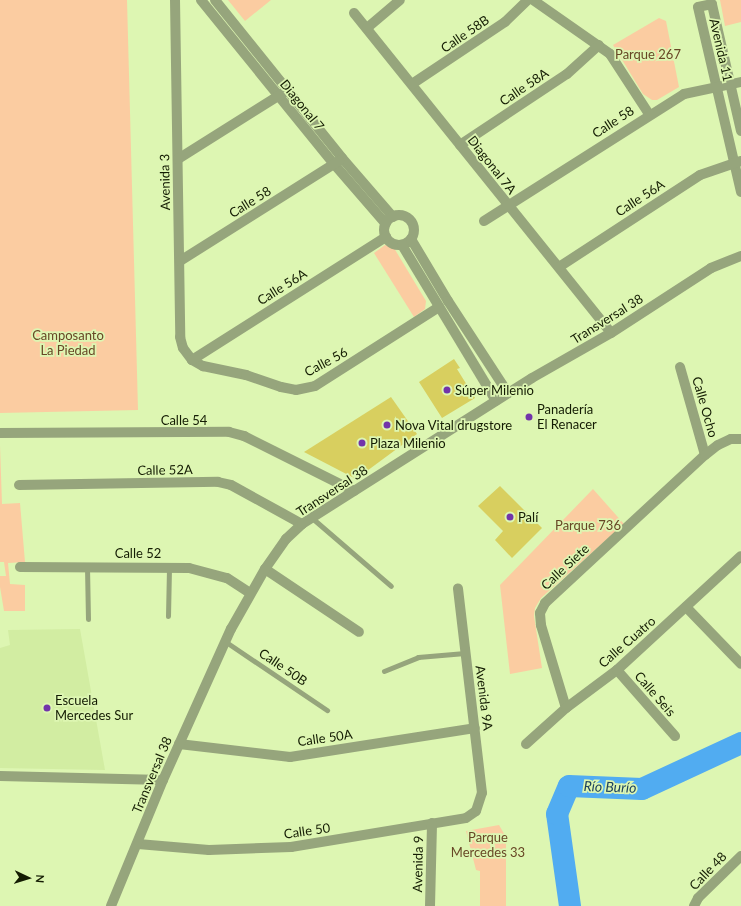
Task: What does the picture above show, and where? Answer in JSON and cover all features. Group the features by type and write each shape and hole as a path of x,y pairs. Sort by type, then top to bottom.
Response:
{"street":[{"name":"Avenida 3","path":"175,0 180,337 183,348 192,360"},
{"name":"Diagonal 7","path":"201,0 278,96 390,220"},
{"name":"Diagonal 7","path":"215,0 288,90 338,161"},
{"path":"367,28 400,0"},
{"name":"Calle 58B","path":"412,84 506,22 528,0"},
{"path":"533,0 610,54 649,114"},
{"name":"Avenida 11","path":"741,131 712,4 698,7 716,87 738,162 741,192"},
{"name":"Diagonal 7A","path":"354,13 611,333"},
{"name":"Calle 58A","path":"460,145 568,74 598,45"},
{"name":"Calle 58","path":"484,221 649,114 684,94 741,82"},
{"path":"178,159 288,90"},
{"name":"Calle 58","path":"180,261 338,161"},
{"name":"Calle 56A","path":"559,267 700,175 738,162"},
{"path":"406,217 412,223 414,231 411,239 402,245 394,244 386,237 390,220 406,217"},
{"name":"Calle 56A","path":"192,360 386,237"},
{"path":"411,239 448,301 508,393"},
{"path":"402,245 496,401"},
{"name":"Transversal 38","path":"111,906 138,844 163,780 226,642 250,593 286,539 302,524 508,393 611,333 712,268 741,256"},
{"name":"Calle 56","path":"192,360 203,366 246,375 281,387 296,390 315,386 439,307"},
{"name":"Calle Ocho","path":"680,367 705,455"},
{"name":"Calle 54","path":"0,433 229,432 244,436 354,491"},
{"name":"Calle Siete","path":"566,708 541,625 540,613 545,603 705,455 724,442 741,439"},
{"name":"Calle 52A","path":"19,485 218,482 231,485 302,524"},
{"name":"Calle Cuatro","path":"526,744 566,708 617,670 741,556"},
{"name":"Calle 52","path":"20,567 169,566 209,571 227,578 250,593"},
{"path":"265,569 359,632"},
{"name":"Avenida 9A","path":"458,588 482,793 476,811"},
{"path":"686,607 741,664"},
{"name":"Calle Seis","path":"617,670 675,736"},
{"name":"Calle 50A","path":"179,744 290,757 475,728"},
{"path":"0,776 163,780"},
{"name":"Calle 50","path":"138,844 252,850 291,847 466,818 476,811"},
{"name":"Avenida 9","path":"430,906 432,823"},
{"name":"Calle 48","path":"694,906 698,898 741,856"}],"lane":[{"path":"439,307 448,301"},
{"path":"312,518 391,586"},
{"path":"168,616 169,566"},
{"path":"87,567 88,619"},
{"name":"Calle 50B","path":"226,642 327,710"},
{"path":"384,671 418,657 465,653"}],"shaded area":[{"name":"Escuela Mercedes Sur","path":"80,629 105,770 0,768 0,648 10,645 8,630"}],"green space":[{"name":"Camposanto La Piedad","path":"0,0 127,0 138,410 0,413"},
{"path":"228,0 271,0 245,21"},
{"path":"720,0 741,0 741,22 725,26"},
{"name":"Parque 267","path":"659,18 666,21 679,87 657,100 652,100 643,94 613,45"},
{"path":"385,245 394,248 426,301 425,309 414,317 374,253"},
{"path":"0,445 2,504 20,503 25,562 8,563 10,584 25,585 25,611 4,611 0,587 0,576 6,576 4,562 0,562"},
{"name":"Parque 736","path":"593,489 624,524 541,598 535,608 534,616 542,668 510,674 500,585"},
{"name":"Parque Mercedes 33","path":"499,825 506,837 506,906 480,906 480,871 476,870 466,831"}],"building":[{"name":"Súper Milenio","path":"454,359 460,368 457,369 475,398 442,418 419,382"},
{"name":"Plaza Milenio","path":"391,397 417,434 356,479 304,452"},
{"name":"Palí","path":"500,486 542,528 512,558 495,540 503,531 478,506"}],"waterway":[{"name":"Río Burío","path":"570,906 557,814 569,786 642,789 741,743"}],"place":[{"name":"Súper Milenio","path":"447,390"},
{"name":"Panadería El Renacer","path":"529,417"},
{"name":"Nova Vital drugstore","path":"387,425"},
{"name":"Plaza Milenio","path":"362,443"},
{"name":"Palí","path":"510,517"},
{"name":"Escuela Mercedes Sur","path":"47,708"}]}
